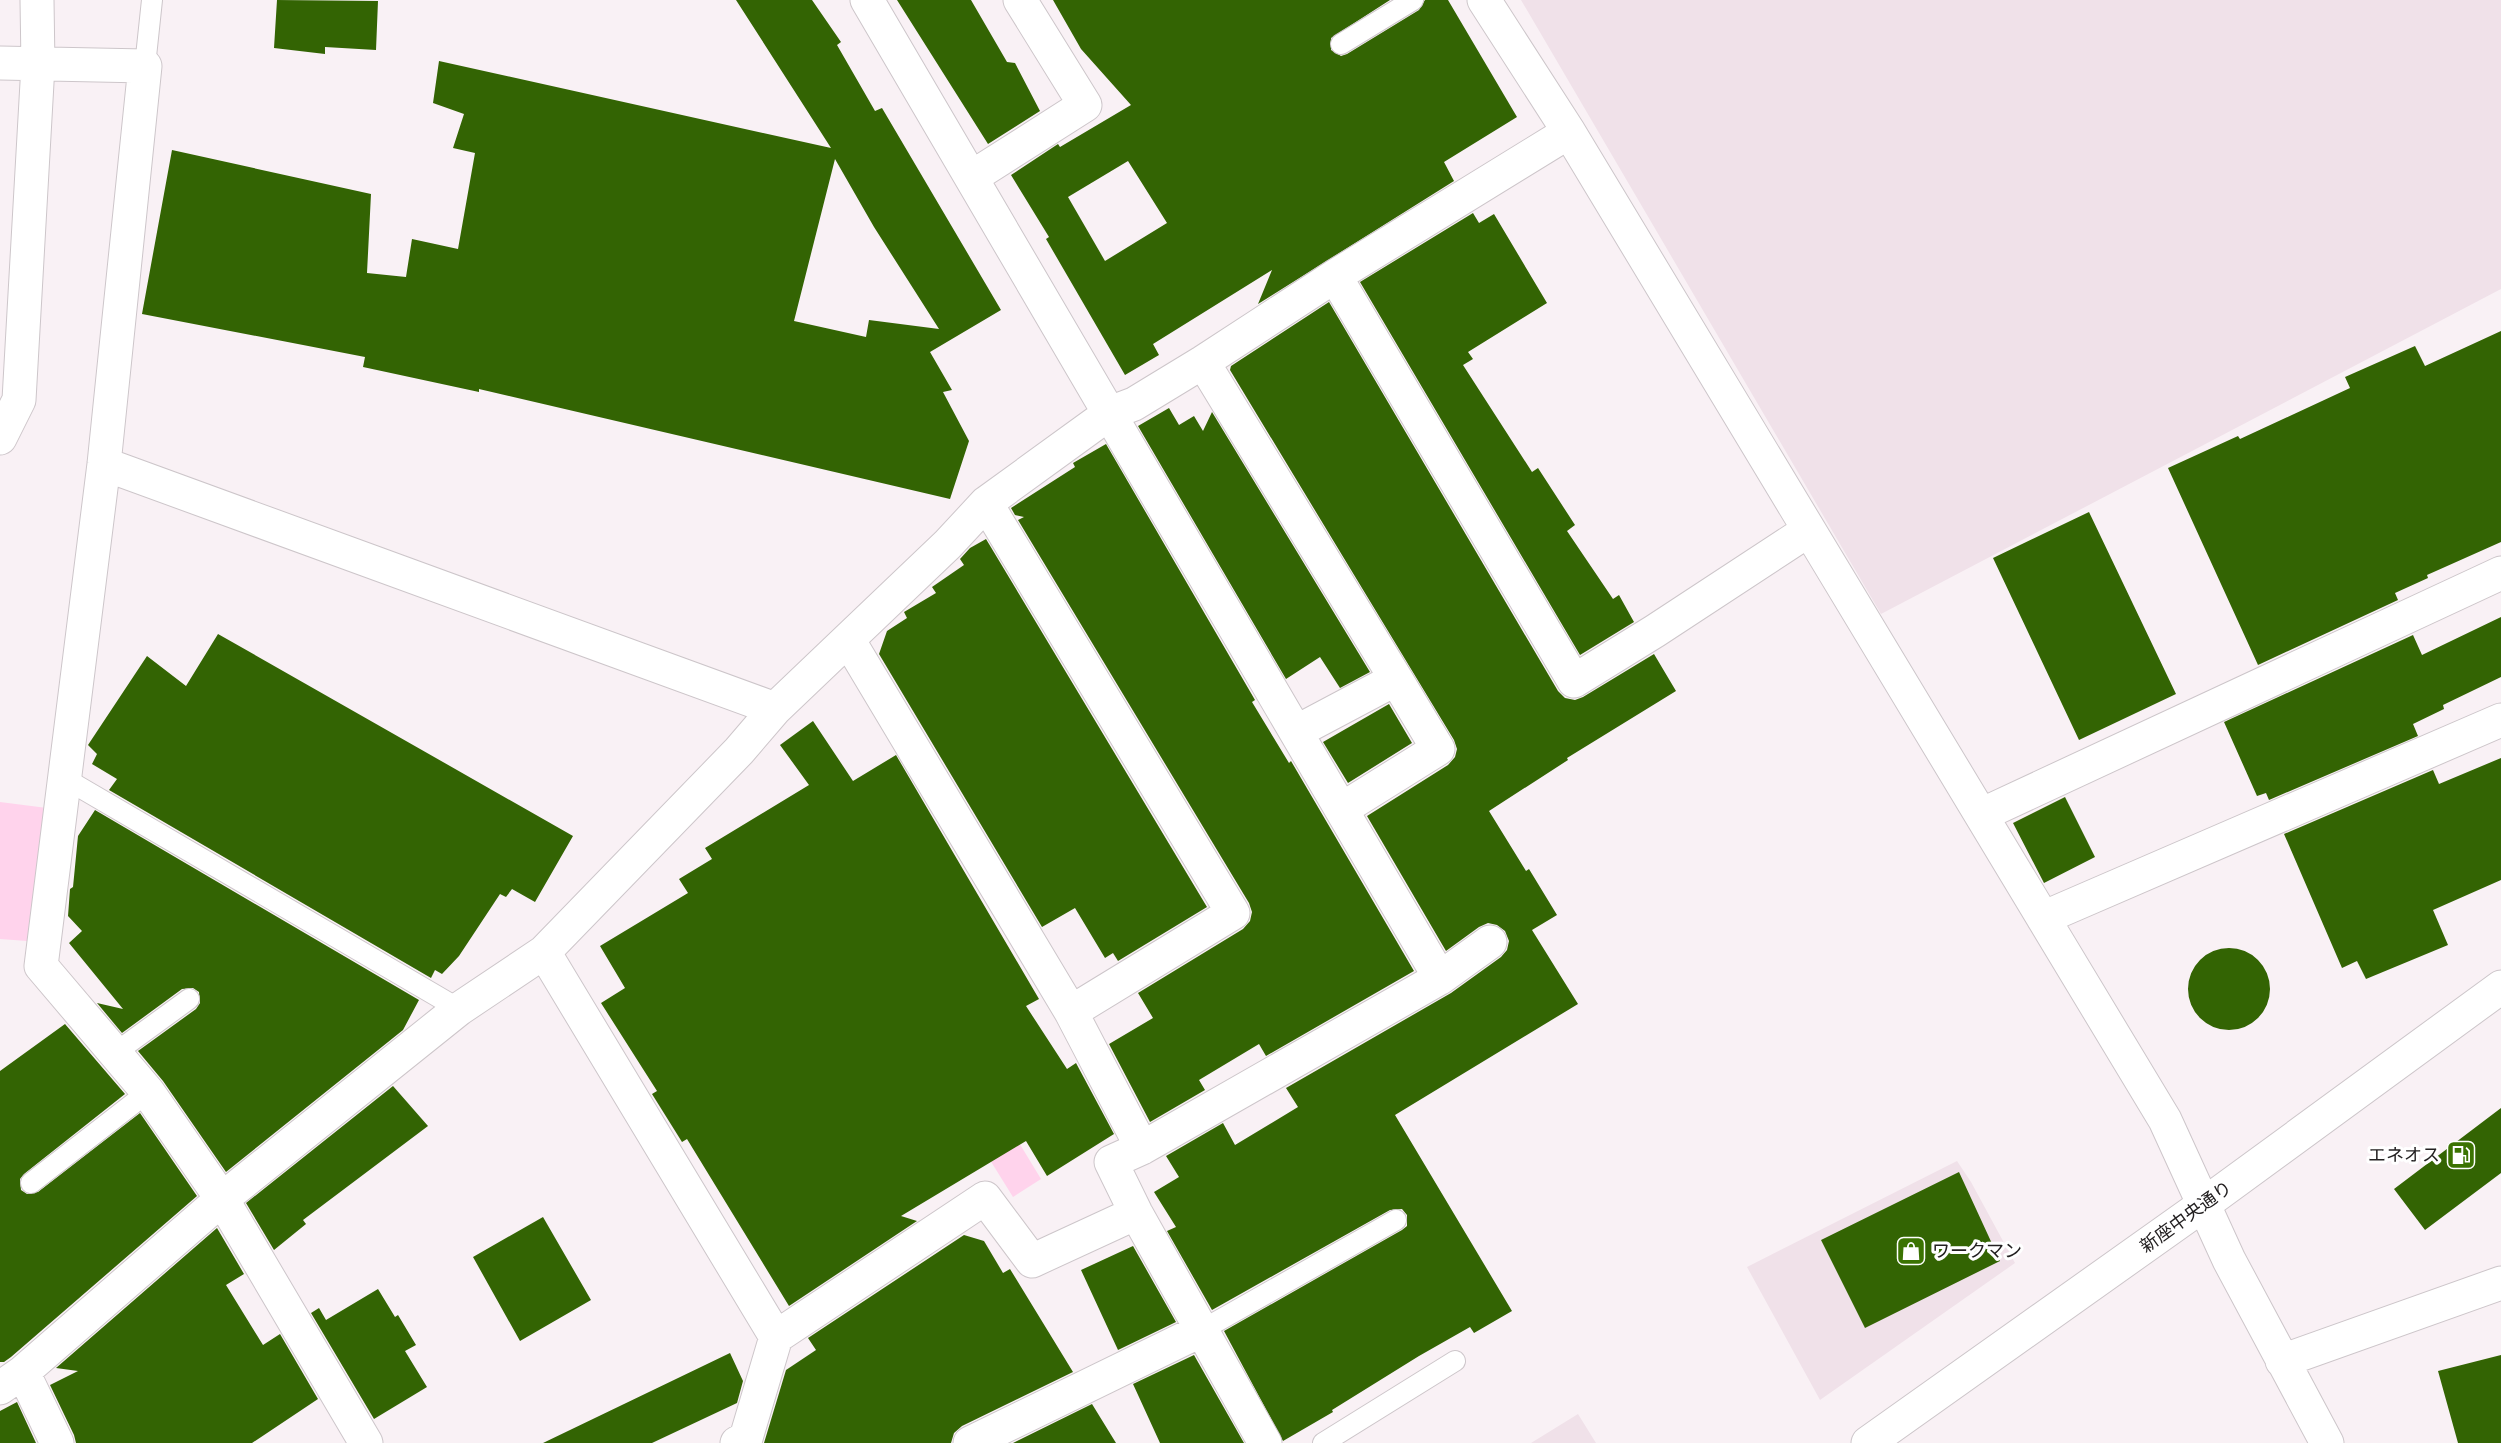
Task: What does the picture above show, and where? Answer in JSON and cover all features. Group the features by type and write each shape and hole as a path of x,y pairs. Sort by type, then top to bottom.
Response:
{"street":[{"path":"0,438 19,400 38,65 37,0"},
{"path":"867,0 1440,978"},
{"path":"972,177 1085,105 1020,0"},
{"path":"1485,0 1569,132 2165,1120 2229,1260 2327,1443"},
{"path":"0,63 145,66 104,464 41,966 148,1092 222,1199 366,1443"},
{"path":"57,1443 11,1380 222,1199 459,1009 544,952 739,751 775,709 948,544 986,503 1110,413 1134,404 1203,362 1335,276 1569,132"},
{"path":"1335,276 1574,681 1656,631 1809,530"},
{"path":"1203,362 1438,749 1342,809"},
{"path":"104,464 775,709"},
{"path":"986,503 1233,914 1071,1012"},
{"path":"1981,815 2501,573"},
{"path":"849,640 1071,1012 1142,1148"},
{"path":"1296,732 1396,679"},
{"path":"2043,918 2501,720"},
{"path":"1264,1443 1136,1213 1111,1162 1142,1148 1440,978 1490,942"},
{"path":"544,952 776,1337"},
{"name":"新座中央通り","path":"1868,1443 2203,1205 2501,987"},
{"path":"737,1443 746,1438 776,1337 985,1198 1032,1262 1136,1213"},
{"path":"2282,1361 2501,1282"},
{"path":"970,1443 1202,1330"}],"lane":[{"path":"145,66 152,0"},
{"path":"1341,44 1413,0"},
{"path":"64,778 459,1009"},
{"path":"114,1053 189,999"},
{"path":"31,1184 148,1092"},
{"path":"1202,1330 1396,1220"},
{"path":"1323,1443 1455,1361"}],"shaded area":[{"path":"1521,0 2501,0 2501,289 1881,614"},
{"path":"0,802 47,808 27,941 0,939"},
{"path":"986,1088 1041,1179 1013,1197 957,1107"},
{"path":"1957,1161 2015,1263 1820,1400 1747,1267"},
{"path":"1578,1414 1596,1443 1531,1443"}],"building":[{"path":"277,0 378,1 376,50 325,47 325,54 274,48"},
{"path":"736,0 812,0 841,42 837,45 875,111 882,108 1001,310 930,352 952,390 943,392 969,441 950,499 479,389 479,392 363,367 365,357 142,314 172,150 371,194 367,273 406,277 412,239 458,249 475,153 453,148 464,114 433,103 439,61 831,148","holes":["835,159 874,227 939,329 869,320 866,337 794,321"]},
{"path":"897,0 971,0 1007,62 1015,63 1040,111 988,144"},
{"path":"1053,0 1390,0 1331,38 1331,50 1341,56 1419,10 1425,0 1448,0 1517,117 1444,162 1454,181 1258,304 1272,270 1153,344 1159,355 1125,375 1046,239 1049,237 1011,175 1058,144 1060,147 1131,105 1081,49","holes":["1128,161 1167,223 1105,261 1068,197"]},
{"path":"1473,213 1479,223 1494,214 1547,303 1468,352 1473,359 1463,365 1532,472 1538,468 1575,525 1567,531 1613,599 1619,595 1634,622 1580,655 1360,282"},
{"path":"1329,302 1558,691 1565,698 1575,700 1583,697 1654,654 1676,691 1567,758 1568,760 1489,811 1526,871 1529,869 1557,915 1532,930 1578,1004 1395,1115 1512,1311 1474,1333 1470,1327 1283,1441 1224,1331 1402,1230 1407,1226 1407,1215 1402,1209 1390,1210 1212,1310 1167,1231 1176,1227 1154,1192 1179,1177 1166,1156 1223,1123 1235,1145 1298,1107 1286,1088 1451,993 1501,957 1507,950 1509,941 1505,931 1497,925 1488,923 1446,951 1367,816 1448,765 1455,757 1457,749 1454,740 1230,370 1231,366"},
{"path":"2501,331 2501,542 2427,575 2428,578 2395,593 2398,600 2258,665 2168,468 2238,436 2240,439 2350,388 2345,377 2415,346 2425,366"},
{"path":"1169,408 1179,425 1194,416 1203,431 1212,412 1370,672 1340,688 1320,657 1286,679 1138,426"},
{"path":"1106,444 1255,700 1252,702 1289,763 1291,761 1414,971 1266,1056 1259,1044 1199,1080 1205,1090 1150,1122 1109,1044 1153,1018 1138,993 1243,929 1250,921 1252,912 1249,903 1018,520 1024,517 1015,515 1011,508 1075,467 1073,463"},
{"path":"2089,512 2176,694 2079,740 1993,558"},
{"path":"986,539 1207,907 1118,961 1113,953 1105,958 1075,908 1042,927 879,654 887,631 907,618 904,612 936,593 932,587 964,565 960,559 970,548"},
{"path":"2501,617 2501,677 2443,705 2444,709 2413,724 2418,736 2269,800 2266,793 2257,796 2224,722 2413,635 2422,655"},
{"path":"218,634 573,836 535,902 512,889 506,897 500,894 459,956 442,974 435,970 431,978 109,790 117,779 92,764 97,754 88,745 147,656 186,686"},
{"path":"1389,704 1412,743 1348,783 1323,742"},
{"path":"813,721 853,781 896,755 1039,999 1026,1006 1067,1069 1076,1063 1114,1134 1047,1176 1026,1141 901,1216 917,1221 789,1306 687,1139 682,1142 652,1094 657,1091 601,1003 625,988 600,946 688,893 679,879 712,859 705,848 809,785 780,745"},
{"path":"2501,758 2501,880 2433,910 2448,945 2366,979 2357,961 2342,968 2284,834 2433,770 2439,784"},
{"path":"2065,797 2095,857 2044,883 2013,823"},
{"path":"95,810 419,1000 403,1030 226,1172 163,1081 138,1051 196,1009 200,1003 199,992 193,988 182,989 122,1033 97,1003 123,1009 69,943 82,931 68,916 78,836"},
{"path":"2221,948 2237,948 2252,955 2263,966 2270,981 2267,1005 2258,1018 2237,1030 2221,1030 2206,1023 2195,1012 2188,997 2188,981 2195,966 2206,955"},
{"path":"65,1024 125,1094 24,1174 20,1179 21,1190 27,1194 38,1192 140,1113 197,1196 11,1357 0,1362 0,1071"},
{"path":"393,1086 428,1126 303,1220 306,1224 274,1250 246,1203"},
{"path":"2501,1108 2501,1173 2425,1230 2394,1189"},
{"name":"ワークマン","path":"1959,1172 2000,1261 1865,1328 1821,1240"},
{"path":"543,1217 591,1300 520,1341 473,1257"},
{"path":"217,1228 244,1274 226,1285 263,1345 280,1334 318,1399 252,1443 76,1443 50,1385 78,1371 56,1368"},
{"path":"964,1235 984,1241 1003,1273 1010,1269 1073,1372 962,1426 954,1433 951,1443 764,1443 786,1370 816,1350 808,1338"},
{"path":"1133,1246 1176,1322 1118,1350 1081,1270"},
{"path":"378,1289 395,1317 398,1315 416,1345 405,1351 427,1387 374,1419 311,1313 319,1308 326,1320"},
{"path":"730,1353 743,1381 737,1403 652,1443 543,1443"},
{"path":"1194,1355 1244,1443 1160,1443 1133,1384"},
{"path":"2501,1355 2501,1443 2458,1443 2438,1371"},
{"path":"17,1402 36,1443 0,1443 0,1411"},
{"path":"1092,1404 1116,1443 1013,1443"}],"place":[{"name":"エネオス","path":"2461,1155"},
{"name":"ワークマン","path":"1911,1251"}]}
